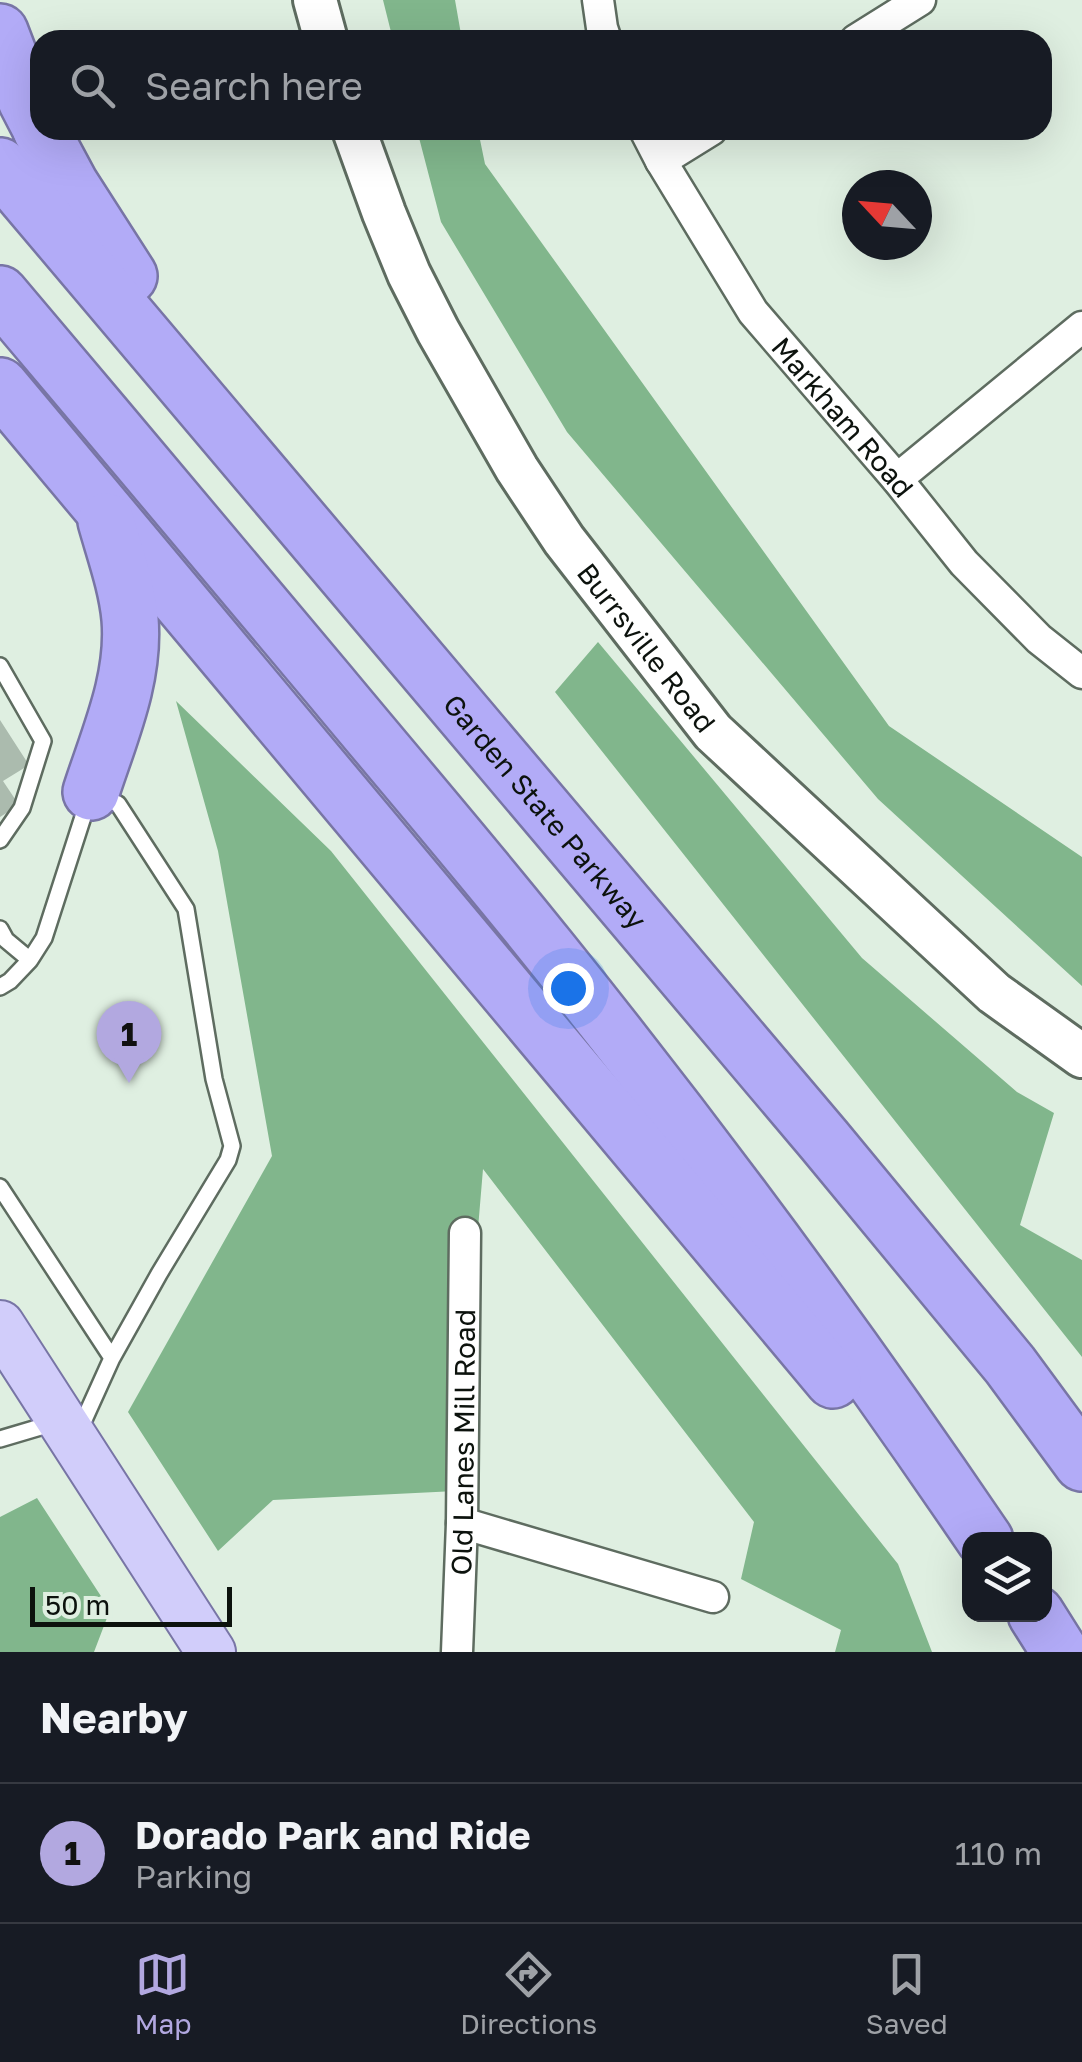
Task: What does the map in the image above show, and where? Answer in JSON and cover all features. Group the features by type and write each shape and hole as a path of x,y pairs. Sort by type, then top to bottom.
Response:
{"highway":[{"path":"0,32 30,108"},
{"path":"47,140 70,184 128,272 143,337"},
{"name":"Garden State Parkway","path":"0,166 824,1140 1010,1364 1082,1463"},
{"path":"0,294 550,950 906,1424 980,1532"},
{"path":"0,386 850,1401 906,1424"},
{"path":"91,792 129,663 130,619 103,508"},
{"path":"1041,1622 1060,1652"}],"main road":[{"path":"315,0 323,30"},
{"name":"Burrsville Road","path":"358,140 409,274 517,469 564,540 712,732 994,993 1082,1056"},
{"path":"0,1325 211,1652"}],"street":[{"path":"598,0 603,30"},
{"path":"872,30 920,0"},
{"name":"Markham Road","path":"649,140 753,312 964,563 1039,639 1082,673"},
{"path":"661,161 695,140"},
{"path":"896,479 1082,327"},
{"name":"Old Lanes Mill Road","path":"457,1652 465,1233"},
{"path":"462,1523 713,1597"}],"lane":[{"path":"0,666 43,741 22,808 0,840"},
{"path":"0,987 30,960 44,938 91,792 118,804 186,909 214,1079 232,1146 228,1160 69,1430 0,1439"},
{"path":"0,930 30,960"},
{"path":"0,1187 112,1358"}],"green space":[{"path":"383,0 455,0 460,30 390,30"},
{"path":"420,140 480,140 485,164 889,726 1082,857 1082,986 878,799 567,432 441,222"},
{"path":"598,642 862,958 1017,1092 1054,1113 1020,1225 1082,1260 1082,1357 555,692"},
{"path":"176,701 331,851 898,1564 932,1652 835,1652 841,1630 741,1579 754,1522 483,1169 456,1491 273,1500 218,1551 128,1412 272,1156 218,851"},
{"path":"37,1498 110,1610 94,1652 0,1652 0,1517"}],"building":[{"path":"0,720 29,765 3,781 19,805 0,817"}],"place":[{"name":"Dorado Park and Ride","path":"129,1083"}]}
